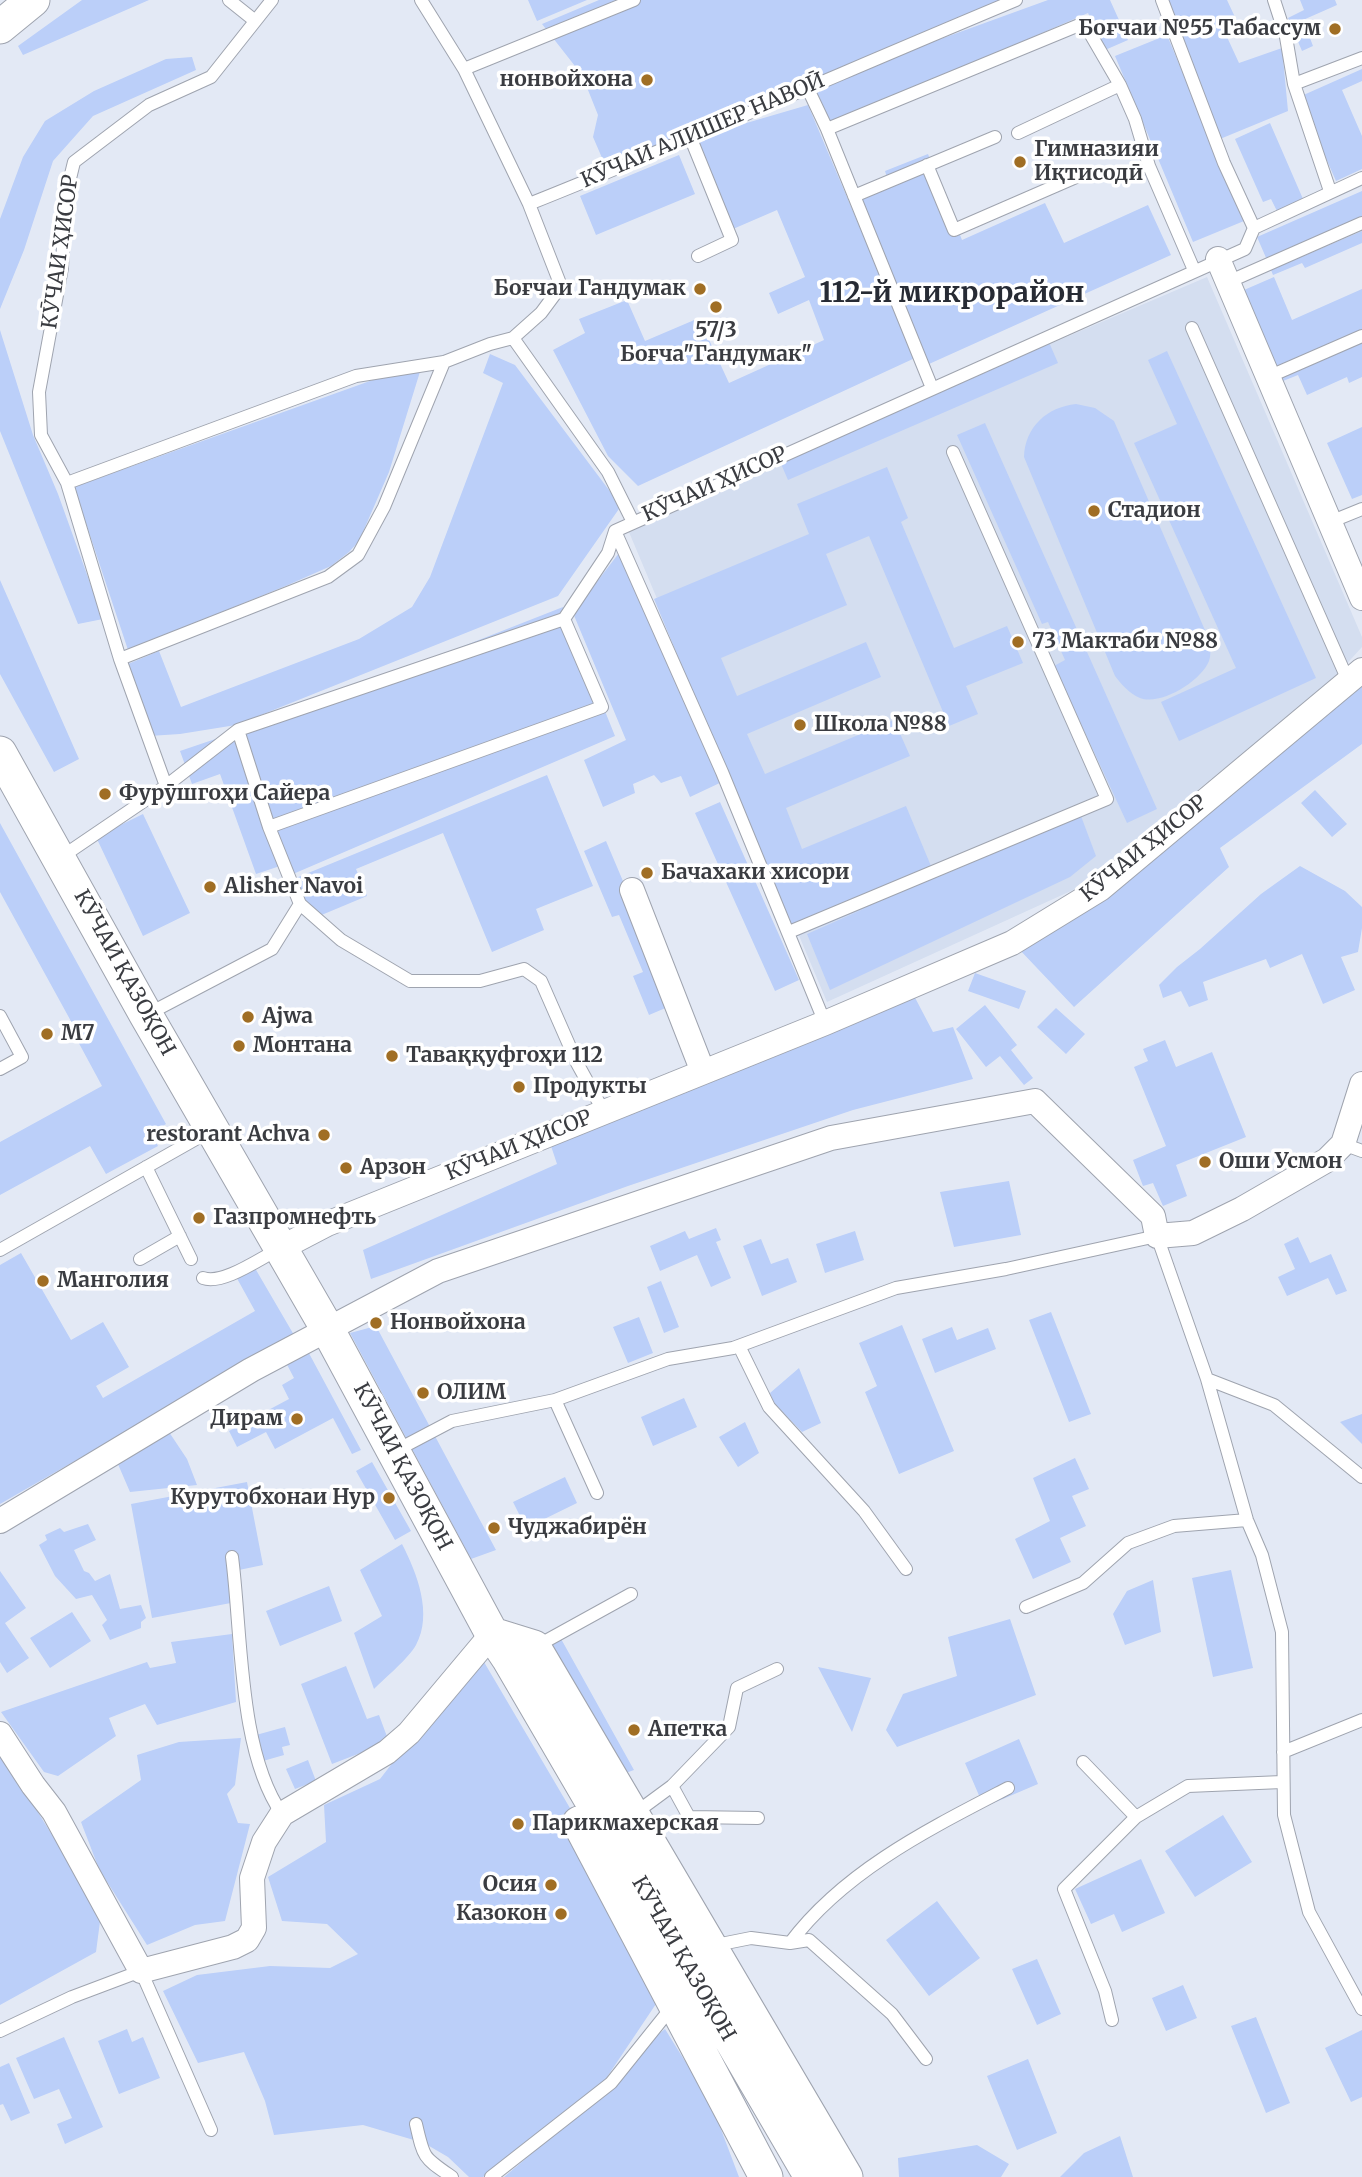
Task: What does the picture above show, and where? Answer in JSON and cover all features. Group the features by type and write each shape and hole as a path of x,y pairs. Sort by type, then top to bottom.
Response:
{"street":[{"path":"0,27 33,0"},
{"path":"1223,271 1362,598"},
{"name":"КӮЧАИ ҲИСОР","path":"281,1248 327,1224 825,1023 1012,943 1100,889 1357,681"},
{"name":"КӮЧАИ ҚАЗОҚОН","path":"0,753 146,1015 328,1330 492,1634 811,2177"},
{"path":"632,890 704,1072"},
{"path":"0,1521 251,1370 438,1271 831,1138 1035,1101 1153,1216 1157,1236 1193,1233 1242,1209 1352,1147 1362,1084"},
{"path":"492,1634 534,1647 846,2177"},
{"path":"0,1734 54,1812 141,1971 233,1947 247,1940 254,1928 252,1878 264,1842 282,1814 387,1752 409,1733 492,1634"},
{"path":"492,1634 510,1694 766,2177"}],"lane":[{"path":"229,0 254,20"},
{"name":"КӮЧАИ ҲИСОР","path":"166,786 120,659 67,483 41,435 38,392 62,268 65,199 74,162 149,105 211,77 272,0"},
{"path":"67,483 356,376 444,362 513,338 541,313 561,286 529,204 464,69 421,0"},
{"path":"464,69 634,0"},
{"name":"КӮЧАИ АЛИШЕР НАВОӢ","path":"529,204 691,139 807,87 1016,0"},
{"path":"1162,0 1224,163 1254,228"},
{"path":"1274,0 1286,37 1294,84 1330,191"},
{"path":"827,129 1084,23 1120,85 1135,119 1149,166 1194,271"},
{"path":"1294,84 1362,58"},
{"path":"1018,133 1120,85"},
{"path":"807,87 827,129 932,388"},
{"path":"854,196 995,137"},
{"path":"691,139 732,240 698,256"},
{"path":"928,165 954,230 1076,177"},
{"path":"1223,271 1245,249 1254,228 1362,178"},
{"path":"1223,271 1362,223"},
{"name":"КӮЧАИ ҲИСОР","path":"615,531 1194,271 1223,271"},
{"path":"1192,328 1357,681"},
{"path":"1268,377 1362,336"},
{"name":"КӮЧАИ ҲИСОР","path":"513,338 608,472 633,522"},
{"path":"120,659 328,577 358,555 384,507 444,362"},
{"path":"789,932 1107,799 953,452"},
{"path":"1330,522 1362,509"},
{"path":"615,531 722,772 825,1023"},
{"path":"60,858 166,786 238,730 564,619 608,553 615,531"},
{"path":"269,827 602,707 564,619"},
{"path":"146,1015 272,949 300,904 269,827 238,730"},
{"name":"КӮЧАИ ҲИСОР","path":"300,904 341,940 410,981 480,981 524,969 541,981 577,1063 604,1112"},
{"path":"0,1016 22,1057 0,1069"},
{"path":"1,1248 213,1130"},
{"path":"146,1167 191,1259"},
{"path":"140,1259 180,1236"},
{"path":"394,1451 452,1421 555,1400 668,1359 739,1346 897,1288 1006,1269 1157,1236 1207,1379 1247,1520 1262,1555 1282,1632 1284,1815 1308,1912 1362,2009"},
{"path":"203,1278 212,1281 225,1277 281,1248"},
{"path":"739,1346 769,1407 864,1511 906,1569"},
{"path":"1207,1379 1274,1405 1362,1477"},
{"path":"555,1400 597,1493"},
{"path":"1026,1607 1083,1583 1128,1543 1174,1526 1247,1520"},
{"path":"232,1557 239,1607 243,1678 256,1755 273,1802 282,1814"},
{"path":"534,1647 631,1594"},
{"path":"633,1815 671,1786 729,1727 737,1688 777,1669"},
{"path":"1283,1752 1362,1720"},
{"path":"1083,1762 1136,1817"},
{"path":"1112,2020 1105,1991 1064,1889 1136,1817 1188,1786 1283,1782"},
{"path":"671,1786 689,1817 758,1818"},
{"path":"790,1944 807,1921 864,1872 928,1830 1008,1788"},
{"path":"711,1946 751,1938 790,1944 809,1940 892,2014 926,2059"},
{"path":"0,2031 72,1997 141,1971 211,2130"},
{"path":"491,2177 611,2083 675,2004"},
{"path":"416,2124 422,2151 427,2159 452,2177"}],"shaded area":[{"path":"82,0 149,0 23,55 18,46"},
{"path":"528,0 587,0 537,21"},
{"path":"599,0 1013,0 858,69 1048,0 1110,0 1128,40 1105,50 1088,13 831,125 808,89 702,136 808,105 915,358 638,486 608,456 553,350 585,333 579,319 627,300 645,341 699,318 729,383 824,340 809,300 778,314 769,293 805,277 777,210 733,229 690,140 609,174 593,137 598,115 582,75 542,24"},
{"path":"1168,0 1227,0 1241,30 1227,37 1239,63 1282,48 1288,111 1220,139"},
{"path":"1300,0 1335,0 1337,5 1303,20 1313,46 1302,51 1288,18 1304,10"},
{"path":"1167,35 1244,221 1193,242 1115,56"},
{"path":"192,57 196,70 93,116 53,161 24,250 0,309 0,219 23,157 45,121 94,91 166,59"},
{"path":"1362,69 1362,81 1342,90 1362,136 1362,169 1336,181 1299,97"},
{"path":"1270,123 1303,199 1277,211 1271,199 1263,202 1235,139"},
{"path":"928,154 962,240 1045,203 1064,243 1148,205 1171,255 929,364 855,199 889,184 885,171"},
{"path":"679,155 695,194 596,235 580,196"},
{"path":"1362,191 1362,218 1267,260 1257,237"},
{"path":"1362,231 1362,243 1305,268 1302,263 1273,275 1271,270"},
{"name":"73 Мактаби №88","path":"1207,277 1362,637 1362,647 1330,682 1073,890 827,1002 626,525"},
{"path":"1274,277 1292,320 1362,289 1362,377 1349,383 1347,377 1307,395 1298,375 1283,381 1244,290"},
{"path":"0,330 33,435 58,494 103,619 78,624 0,431"},
{"path":"1048,340 1058,363 788,480 778,457"},
{"path":"1167,351 1316,678 1179,741 1161,702 1236,668 1134,443 1177,424 1148,360"},
{"path":"490,354 515,365 621,506 558,596 236,725 149,736 128,664 159,651 181,707 359,639 412,607 430,577 503,383 483,373"},
{"path":"423,362 389,472 359,541 349,552 331,566 128,650 74,487"},
{"path":"1076,404 1095,408 1114,421 1211,644 1205,669 1189,684 1169,695 1149,700 1140,698 1115,676 1024,457 1028,436 1040,420 1056,409"},
{"path":"985,423 1157,809 1127,823 1054,666 1065,660 1048,622 1042,624 957,435"},
{"path":"1362,427 1362,495 1352,499 1327,443"},
{"path":"887,467 908,518 901,522 954,648 1007,626 1023,663 966,686 978,714 949,726 869,536 826,554 847,605 721,658 737,696 866,642 881,677 747,734 765,774 894,720 910,756 786,808 802,849 906,806 936,878 1081,816 1096,856 1070,877 830,990 807,934 868,907 795,937 654,599 809,534 797,504"},
{"path":"619,553 724,781 690,797 681,776 661,783 654,775 633,784 635,793 603,807 584,760 626,740 573,613"},
{"path":"0,580 79,759 54,772 0,674"},
{"path":"563,607 615,736 293,874 242,733"},
{"path":"1362,672 1362,744 1220,848 1229,867 1074,1007 1018,948"},
{"path":"236,732 283,865 256,874 220,774 192,784 180,751"},
{"path":"547,775 593,886 536,909 544,930 492,952 443,833 356,869 367,896 312,919 296,878"},
{"path":"1315,790 1347,824 1332,837 1301,803"},
{"path":"720,802 799,980 775,991 695,813"},
{"path":"143,814 190,913 143,936 96,837"},
{"path":"0,823 166,1124 151,1133 158,1146 106,1174 90,1146 0,1195 0,1142 102,1086 75,1036 78,1034 0,892"},
{"path":"606,841 675,1004 649,1015 633,976 643,972 619,915 612,917 584,851"},
{"path":"1300,866 1345,891 1362,907 1358,952 1341,957 1355,990 1323,1004 1302,954 1270,968 1266,959 1203,982 1208,1000 1189,1007 1181,991 1163,998 1159,985 1177,967 1261,894"},
{"path":"975,973 1026,991 1019,1009 968,991"},
{"path":"911,990 933,1032 953,1027 973,1079 853,1110 628,1186 371,1279 363,1250 557,1164 550,1143"},
{"path":"985,1005 1017,1045 1011,1050 1033,1078 1024,1085 1000,1056 986,1067 956,1029"},
{"path":"1056,1008 1085,1034 1066,1054 1037,1027"},
{"path":"1165,1040 1176,1067 1212,1052 1246,1137 1176,1165 1187,1196 1163,1206 1153,1183 1143,1186 1133,1160 1166,1146 1134,1067 1148,1061 1143,1049"},
{"path":"1009,1181 1021,1235 954,1247 940,1192"},
{"path":"716,1228 721,1240 716,1242 731,1278 711,1287 697,1255 660,1271 650,1246 685,1231 689,1239"},
{"path":"855,1231 864,1260 825,1273 816,1244"},
{"path":"1298,1237 1310,1263 1331,1254 1347,1291 1336,1295 1328,1278 1287,1296 1278,1277 1295,1269 1284,1244"},
{"path":"761,1239 771,1264 788,1258 797,1282 762,1296 743,1246"},
{"path":"21,1253 71,1340 103,1322 129,1367 96,1386 103,1398 255,1311 234,1273 252,1263 294,1335 0,1504 0,1265"},
{"path":"661,1281 679,1327 664,1333 647,1287"},
{"path":"1051,1312 1091,1414 1069,1422 1029,1320"},
{"path":"639,1317 653,1353 628,1363 613,1327"},
{"path":"902,1325 954,1451 899,1474 865,1392 877,1386 859,1343"},
{"path":"376,1326 496,1550 471,1559 350,1333"},
{"path":"952,1327 957,1340 988,1328 996,1349 935,1373 922,1339"},
{"path":"304,1344 361,1450 352,1454 333,1418 275,1449 266,1432 237,1447 229,1431 289,1399 282,1385 294,1378 282,1355"},
{"path":"799,1368 821,1423 802,1432 774,1403 770,1393"},
{"path":"684,1398 697,1427 653,1446 641,1417"},
{"path":"1362,1414 1362,1444 1340,1422"},
{"path":"745,1422 759,1453 738,1467 719,1437"},
{"path":"165,1426 187,1459 197,1485 130,1492 114,1455"},
{"path":"1075,1458 1089,1489 1072,1496 1086,1526 1060,1538 1071,1562 1033,1579 1015,1539 1050,1521 1033,1478"},
{"path":"372,1462 411,1531 395,1540 356,1471"},
{"path":"565,1477 577,1503 526,1528 513,1502"},
{"path":"247,1482 263,1565 239,1570 236,1602 152,1618 131,1504"},
{"path":"88,1524 96,1540 74,1550 84,1571 95,1581 110,1574 120,1609 141,1605 146,1618 141,1622 141,1628 110,1640 102,1625 107,1620 92,1595 76,1599 55,1576 39,1545 47,1540 45,1535 60,1528 64,1532"},
{"path":"402,1544 421,1594 421,1633 408,1656 374,1689 354,1633 382,1616 360,1570"},
{"path":"1231,1570 1253,1668 1213,1677 1192,1578"},
{"path":"0,1571 26,1608 5,1623 29,1658 7,1673 0,1662"},
{"path":"1153,1580 1161,1632 1125,1645 1113,1614 1127,1591"},
{"path":"329,1586 342,1621 280,1646 266,1611"},
{"path":"72,1612 91,1641 50,1668 30,1638"},
{"path":"1010,1619 1036,1695 897,1747 886,1730 903,1694 957,1676 948,1637"},
{"path":"232,1634 236,1702 157,1725 145,1704 109,1718 116,1736 58,1776 44,1772 1,1712 147,1662 150,1668 176,1663 171,1642"},
{"path":"560,1637 634,1770 601,1782 527,1650"},
{"path":"484,1662 607,1871 668,1986 605,2080 483,2177 469,2177 448,2157 424,2143 363,2125 274,2135 265,2101 244,2052 198,2063 163,1991 197,1975 270,1966 330,1968 358,1954 327,1924 282,1921 268,1877 326,1842 324,1805 380,1779 411,1739"},
{"path":"346,1666 367,1719 379,1715 389,1742 332,1764 301,1684"},
{"path":"818,1667 871,1678 852,1732"},
{"path":"285,1727 290,1745 282,1747 284,1755 263,1761 256,1735"},
{"path":"241,1738 235,1785 227,1794 238,1823 250,1824 225,1921 195,1925 147,1945 99,1869 81,1822 141,1780 137,1755 179,1742"},
{"path":"1019,1739 1038,1784 984,1807 965,1763"},
{"path":"0,1751 101,1914 96,1952 0,2005"},
{"path":"308,1760 316,1781 295,1789 286,1769"},
{"path":"1223,1815 1252,1862 1195,1897 1165,1851"},
{"path":"1141,1859 1165,1913 1122,1932 1114,1914 1091,1924 1075,1889"},
{"path":"937,1901 980,1958 929,1996 886,1940"},
{"path":"1037,1959 1061,2014 1037,2025 1012,1969"},
{"path":"1183,1985 1197,2018 1166,2031 1152,1998"},
{"path":"1256,2017 1290,2103 1266,2113 1231,2026"},
{"path":"127,2029 132,2042 143,2037 160,2078 119,2094 98,2041"},
{"path":"665,2029 711,2103 739,2177 504,2177 611,2087 641,2048"},
{"path":"1362,2030 1362,2097 1351,2102 1325,2048"},
{"path":"64,2037 103,2127 65,2144 57,2124 72,2118 59,2089 34,2099 16,2058"},
{"path":"1028,2059 1057,2133 1017,2150 987,2076"},
{"path":"9,2063 30,2113 11,2121 3,2104 0,2105 0,2067"},
{"path":"1120,2136 1133,2177 1060,2177 1084,2153"},
{"path":"977,2145 1009,2164 1001,2177 899,2177 898,2158"}],"place":[{"name":"Боғчаи №55 Табассум","path":"1335,29"},
{"name":"нонвойхона","path":"647,80"},
{"name":"Гимназияи Иқтисодӣ","path":"1020,162"},
{"name":"Боғчаи Гандумак","path":"700,289"},
{"name":"57/3 Боғча\"Гандумак\"","path":"716,307"},
{"name":"Стадион","path":"1094,511"},
{"name":"73 Мактаби №88","path":"1018,642"},
{"name":"Школа №88","path":"800,725"},
{"name":"Фурӯшгоҳи Сайера","path":"105,794"},
{"name":"Бачахаки хисори","path":"647,873"},
{"name":"Alisher Navoi","path":"210,887"},
{"name":"Ajwa","path":"248,1017"},
{"name":"М7","path":"47,1034"},
{"name":"Монтана","path":"239,1046"},
{"name":"Таваққуфгоҳи 112","path":"392,1056"},
{"name":"Продукты","path":"519,1087"},
{"name":"restorant Achva","path":"324,1135"},
{"name":"Оши Усмон","path":"1205,1162"},
{"name":"Арзон","path":"346,1168"},
{"name":"Газпромнефть","path":"199,1218"},
{"name":"Манголия","path":"43,1281"},
{"name":"Нонвойхона","path":"376,1323"},
{"name":"ОЛИМ","path":"423,1393"},
{"name":"Дирам","path":"297,1419"},
{"name":"Курутобхонаи Нур","path":"389,1498"},
{"name":"Чуджабирён","path":"494,1528"},
{"name":"Апетка","path":"634,1730"},
{"name":"Парикмахерская","path":"518,1824"},
{"name":"Осия","path":"551,1885"},
{"name":"Казокон","path":"561,1914"}],"district":[{"name":"112-й микрорайон","path":"952,294"}]}
